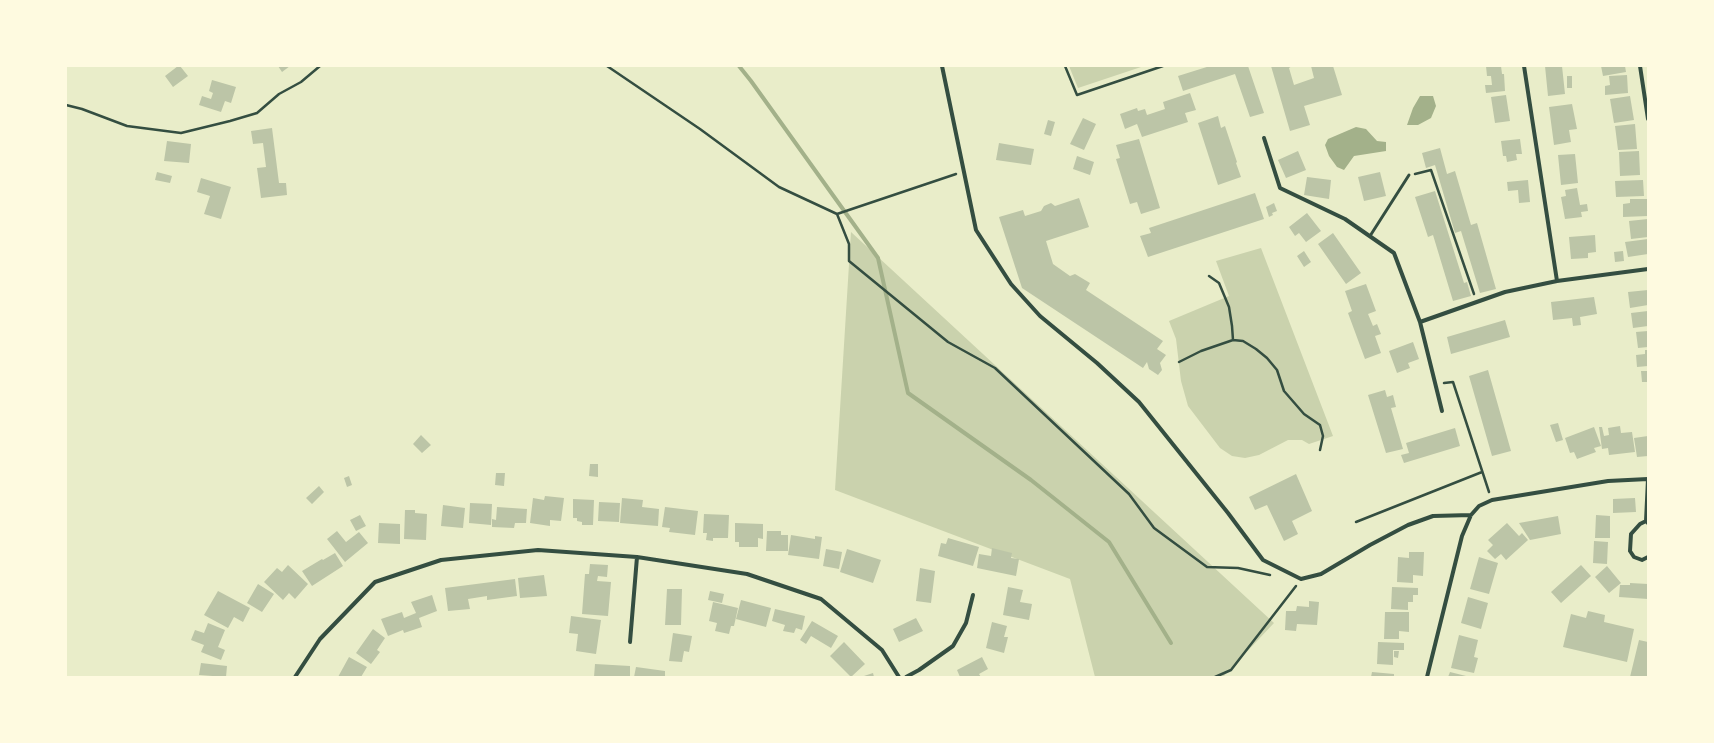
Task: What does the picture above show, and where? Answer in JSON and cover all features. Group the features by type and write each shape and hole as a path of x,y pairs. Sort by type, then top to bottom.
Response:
{"street":[{"path":"942,66 976,230 1011,284 1040,316 1139,402 1228,513 1263,560 1301,579 1321,574 1370,545 1408,525 1433,516 1471,515"},
{"path":"1524,66 1557,282"},
{"path":"1640,66 1648,119"},
{"path":"1264,138 1280,188 1345,219 1394,253 1420,322 1442,411"},
{"path":"1420,322 1505,292 1557,282 1648,269"},
{"path":"1427,677 1462,536 1471,515 1479,506 1492,500 1561,490 1608,481 1648,479 1647,522 1635,528 1631,534 1630,552 1634,557 1642,560 1648,557"},
{"path":"295,677 320,639 375,582 441,560 538,550 637,557 747,574 821,599 882,650 899,677"},
{"path":"630,642 637,557"},
{"path":"906,677 954,646 966,623 973,595"}],"lane":[{"path":"1370,236 1409,175"}],"path":[{"path":"66,105 82,108 102,118 127,126 181,134 230,122 257,113 279,94 301,82 320,66"},
{"path":"607,66 683,117 779,187 837,214 964,171"},
{"path":"1065,66 1077,95 1163,66"},
{"path":"1409,175 1430,170 1477,302"},
{"path":"837,214 848,244 849,261 948,342 995,368 1129,494 1154,528 1207,567 1238,568 1274,576"},
{"path":"1209,276 1219,283 1229,307 1233,340"},
{"path":"1179,362 1202,351 1233,340 1243,341 1256,349 1267,358 1276,370 1284,391 1304,414 1320,425 1324,436 1320,450"},
{"path":"1436,385 1453,382 1492,500"},
{"path":"1356,522 1482,472"},
{"path":"1215,677 1231,670 1301,579"}],"shaded area":[{"path":"1069,66 1144,66 1078,88"},
{"path":"1420,96 1433,96 1436,106 1431,118 1418,125 1407,125 1413,108"},
{"path":"1356,127 1366,129 1377,141 1386,142 1386,151 1354,156 1344,170 1337,167 1329,156 1325,145 1328,139"},
{"path":"851,232 1274,623 1223,677 1095,677 1070,579 835,490"},
{"path":"1261,248 1333,436 1309,444 1302,440 1288,440 1259,455 1245,458 1232,456 1220,448 1188,406 1181,381 1176,339 1169,321 1229,296 1216,261"}],"building":[{"path":"180,66 188,76 173,87 165,76"},
{"path":"278,66 290,66 282,72"},
{"path":"1210,66 1248,66 1264,113 1250,117 1235,74 1183,91 1178,76"},
{"path":"1271,66 1292,66 1289,68 1294,85 1314,78 1311,66 1333,66 1342,95 1304,106 1310,125 1290,131"},
{"path":"1486,66 1501,66 1502,74 1504,74 1505,91 1486,93 1485,85 1492,85 1491,76 1487,76"},
{"path":"1545,66 1562,66 1565,94 1548,96"},
{"path":"1601,66 1625,66 1626,72 1603,76"},
{"path":"1627,75 1628,93 1605,95 1605,86 1610,85 1609,76"},
{"path":"1567,76 1572,76 1572,88 1567,88"},
{"path":"212,80 236,87 231,103 225,101 221,112 199,105 202,96 211,99 213,93 209,91"},
{"path":"1190,93 1196,110 1185,113 1188,122 1142,137 1137,124 1125,129 1120,114 1137,108 1138,111 1145,109 1147,115 1165,109 1163,102"},
{"path":"1506,95 1510,121 1495,123 1491,97"},
{"path":"1630,96 1634,120 1614,123 1610,99"},
{"path":"1572,104 1577,129 1569,130 1571,142 1554,145 1549,107"},
{"path":"1218,116 1221,128 1225,126 1241,177 1218,185 1198,123"},
{"path":"1083,118 1096,124 1084,150 1070,144"},
{"path":"1048,120 1055,122 1051,136 1044,134"},
{"path":"1635,124 1637,149 1618,150 1615,126"},
{"path":"272,128 279,183 286,183 287,195 261,198 257,168 266,167 263,143 253,144 251,131"},
{"path":"1139,139 1160,208 1141,214 1137,202 1130,204 1116,159 1120,158 1116,145"},
{"path":"1520,139 1522,154 1516,154 1517,160 1507,162 1506,156 1503,156 1501,141"},
{"path":"167,141 191,144 189,163 164,161"},
{"path":"999,143 1034,149 1031,165 996,160"},
{"path":"1440,148 1447,174 1455,171 1471,225 1477,223 1496,289 1480,293 1461,231 1455,233 1435,165 1426,168 1422,153"},
{"path":"1298,151 1306,170 1286,178 1278,160"},
{"path":"1639,151 1640,175 1620,176 1619,152"},
{"path":"1575,154 1578,183 1561,185 1558,155"},
{"path":"1077,156 1094,162 1090,175 1073,169"},
{"path":"157,172 172,176 170,183 155,180"},
{"path":"1380,172 1386,196 1364,201 1358,177"},
{"path":"1307,177 1331,180 1329,199 1304,195"},
{"path":"201,178 231,187 221,219 204,214 210,196 197,192"},
{"path":"1528,180 1530,202 1519,203 1518,190 1508,191 1507,182"},
{"path":"1643,180 1644,196 1616,197 1615,181"},
{"path":"1577,188 1580,205 1587,204 1588,211 1581,212 1582,217 1565,219 1561,197 1566,196 1565,190"},
{"path":"1435,191 1464,283 1467,282 1471,296 1453,301 1433,235 1428,237 1415,197"},
{"path":"1255,193 1264,219 1148,257 1140,236 1151,233 1149,228"},
{"path":"1079,198 1089,227 1046,241 1053,264 1070,276 1075,274 1090,283 1086,290 1163,341 1157,349 1166,355 1160,363 1162,370 1158,375 1149,369 1147,362 1143,368 1022,288 999,217 1023,210 1025,216 1041,211 1044,206 1051,203 1055,206"},
{"path":"1630,199 1648,199 1648,216 1623,217 1623,204 1630,203"},
{"path":"1274,203 1277,211 1272,213 1273,215 1269,217 1266,207"},
{"path":"1307,213 1321,231 1306,242 1299,233 1295,236 1289,227"},
{"path":"1648,219 1648,237 1631,239 1629,221"},
{"path":"1333,233 1361,273 1346,284 1318,244"},
{"path":"1595,235 1596,252 1588,253 1588,258 1571,259 1569,237"},
{"path":"1648,239 1648,254 1628,257 1625,242"},
{"path":"1304,251 1311,262 1304,267 1297,256"},
{"path":"1623,251 1624,261 1615,262 1614,252"},
{"path":"1366,284 1376,311 1368,314 1373,326 1377,324 1381,334 1375,336 1381,353 1365,359 1348,313 1352,311 1345,291"},
{"path":"1648,290 1648,305 1630,308 1628,292"},
{"path":"1594,297 1597,314 1580,317 1581,325 1573,326 1572,318 1553,320 1551,302"},
{"path":"1648,311 1648,326 1633,328 1631,313"},
{"path":"1505,320 1510,337 1451,354 1447,337"},
{"path":"1648,331 1648,347 1638,348 1636,332"},
{"path":"1413,342 1419,359 1408,363 1410,368 1397,373 1389,351"},
{"path":"1645,350 1648,350 1648,366 1637,367 1636,355 1645,354"},
{"path":"1488,370 1511,451 1492,456 1469,376"},
{"path":"1641,371 1648,371 1648,382 1642,382"},
{"path":"1385,390 1387,397 1393,395 1396,407 1391,408 1403,449 1386,453 1368,395"},
{"path":"1558,423 1563,440 1556,442 1550,425"},
{"path":"1620,426 1621,433 1632,432 1635,452 1609,455 1608,448 1602,449 1599,427 1602,427 1604,436 1609,435 1608,428"},
{"path":"1594,427 1601,446 1594,448 1596,452 1577,459 1574,452 1570,453 1565,438"},
{"path":"1455,428 1460,446 1404,463 1401,455 1409,453 1406,443"},
{"path":"421,435 431,445 422,453 413,444"},
{"path":"1648,436 1648,456 1637,457 1634,438"},
{"path":"590,464 598,464 598,477 589,476"},
{"path":"496,473 505,473 504,486 495,485"},
{"path":"1296,474 1312,511 1292,521 1298,534 1284,541 1267,505 1255,510 1249,497"},
{"path":"349,476 352,485 347,487 344,478"},
{"path":"319,486 324,492 312,504 306,498"},
{"path":"545,496 564,498 561,521 550,520 550,526 530,523 533,498 544,500"},
{"path":"622,498 643,500 642,507 659,509 658,526 620,523"},
{"path":"1635,498 1636,512 1613,513 1613,499"},
{"path":"573,499 594,500 593,525 582,525 582,522 577,521 577,518 573,518"},
{"path":"599,502 620,503 619,522 598,521"},
{"path":"470,503 492,504 491,525 469,523"},
{"path":"443,505 465,508 463,528 441,526"},
{"path":"497,507 527,509 526,523 515,523 514,528 492,527 492,519 496,520"},
{"path":"665,507 698,511 695,535 669,532 670,528 662,527"},
{"path":"405,510 415,510 415,513 427,514 426,540 404,539"},
{"path":"704,514 729,515 728,538 713,538 713,541 706,540 707,533 703,533"},
{"path":"360,515 366,526 356,531 350,520"},
{"path":"1596,515 1610,516 1610,538 1595,538"},
{"path":"1558,516 1561,534 1530,540 1519,523"},
{"path":"379,523 400,524 400,544 378,543"},
{"path":"735,523 763,524 763,539 758,538 758,547 739,547 739,542 735,542"},
{"path":"1507,523 1519,536 1522,533 1528,540 1506,560 1501,554 1495,559 1487,551 1493,545 1488,540"},
{"path":"337,531 346,542 359,532 368,543 345,562 327,539"},
{"path":"767,531 781,531 781,535 788,535 788,551 766,551"},
{"path":"791,535 815,539 815,536 822,537 819,559 788,555"},
{"path":"948,538 979,547 973,566 938,556 941,543 946,544"},
{"path":"1594,541 1608,542 1607,564 1593,563"},
{"path":"992,548 1012,553 1011,558 1019,559 1016,576 977,568 979,554 991,556"},
{"path":"826,549 842,552 839,569 823,566"},
{"path":"847,549 881,560 873,583 840,572"},
{"path":"1409,552 1424,552 1423,576 1413,575 1413,583 1397,582 1398,557 1409,558"},
{"path":"335,553 343,566 312,586 302,571"},
{"path":"1479,557 1498,563 1489,594 1470,589"},
{"path":"590,564 608,565 607,577 598,576 597,581 611,582 608,616 582,614 585,574 589,574"},
{"path":"288,565 308,584 295,599 289,593 283,600 264,582 277,568 282,572"},
{"path":"1581,565 1591,576 1561,603 1551,592"},
{"path":"1607,566 1621,583 1609,593 1595,577"},
{"path":"920,568 935,571 931,603 916,601"},
{"path":"544,575 547,596 520,598 518,578"},
{"path":"515,579 517,596 487,600 487,596 468,599 470,609 448,611 445,588"},
{"path":"1630,583 1648,584 1648,599 1619,597 1620,585 1630,585"},
{"path":"258,584 274,594 262,612 247,603"},
{"path":"1008,587 1023,590 1020,602 1032,604 1029,620 1003,615"},
{"path":"1392,587 1418,588 1418,595 1413,595 1413,602 1408,602 1408,610 1391,609"},
{"path":"667,589 682,589 681,625 665,625"},
{"path":"218,591 250,608 243,622 234,617 228,628 204,615"},
{"path":"710,591 724,594 722,603 708,600"},
{"path":"432,595 437,611 419,618 422,627 404,633 403,630 388,636 381,619 402,612 404,618 416,613 411,602"},
{"path":"1468,597 1488,603 1481,629 1461,623"},
{"path":"741,600 771,608 766,627 736,619"},
{"path":"1309,601 1319,602 1317,625 1297,624 1296,631 1285,630 1286,611 1296,611 1297,606 1309,607"},
{"path":"713,602 738,608 734,626 731,626 729,634 715,631 717,623 709,621"},
{"path":"775,609 805,616 802,630 796,628 794,633 783,631 785,625 772,621"},
{"path":"1588,611 1605,615 1604,622 1634,629 1627,662 1563,647 1571,614 1586,618"},
{"path":"1385,612 1409,612 1409,632 1399,631 1399,639 1384,639"},
{"path":"571,616 601,620 596,654 576,651 578,634 569,633"},
{"path":"916,618 923,631 899,642 893,629"},
{"path":"812,621 838,636 831,648 811,636 806,644 800,640"},
{"path":"992,622 1007,626 1004,637 1008,637 1004,653 986,648"},
{"path":"208,623 225,630 218,647 225,650 221,660 201,652 204,645 191,640 195,630 204,633"},
{"path":"373,629 385,638 377,650 380,652 371,664 356,653"},
{"path":"673,633 692,636 689,652 684,651 682,662 669,661"},
{"path":"1459,635 1478,640 1474,657 1478,658 1474,673 1451,668"},
{"path":"1639,640 1648,642 1648,677 1630,677"},
{"path":"844,642 865,664 851,677 830,656"},
{"path":"1378,642 1404,643 1404,650 1393,650 1393,665 1377,664"},
{"path":"1394,651 1399,651 1398,658 1394,657"},
{"path":"349,657 367,667 361,677 338,677"},
{"path":"982,657 988,669 979,674 981,677 960,677 957,670"},
{"path":"201,663 227,666 226,677 199,675"},
{"path":"595,664 630,666 630,677 594,677"},
{"path":"636,667 665,671 665,677 634,677"},
{"path":"1372,672 1394,674 1394,677 1371,677"},
{"path":"1450,672 1466,676 1466,677 1448,677"},
{"path":"873,673 874,677 861,677"}],"waterway":[{"path":"739,66 878,258 908,393 1031,480 1109,542 1171,643"}]}
